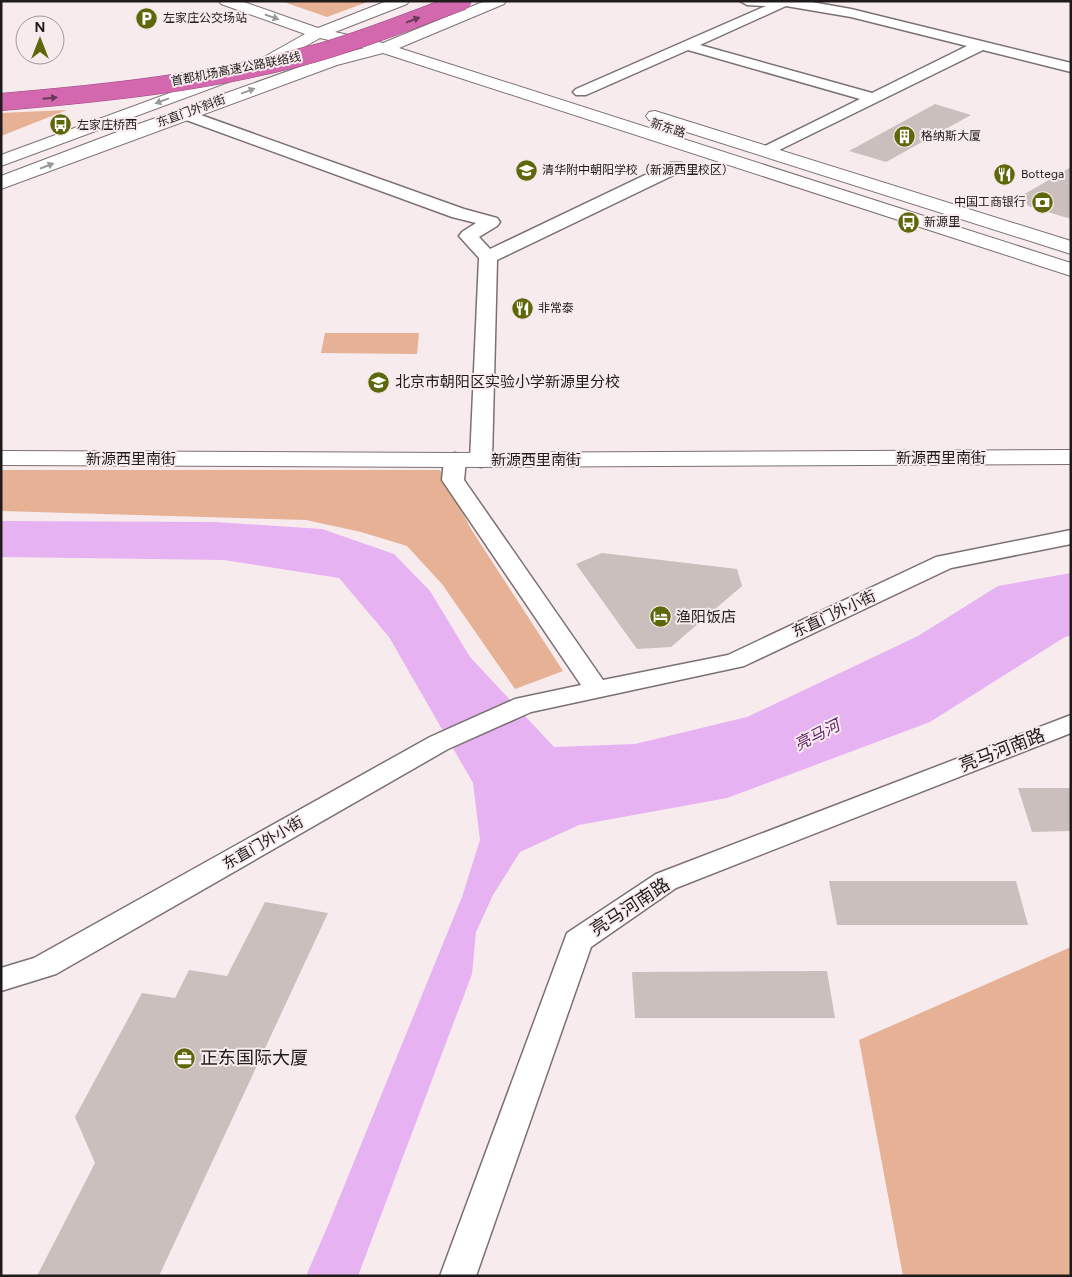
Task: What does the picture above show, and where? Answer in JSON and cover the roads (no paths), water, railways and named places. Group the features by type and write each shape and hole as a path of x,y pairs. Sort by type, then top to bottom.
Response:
{"highway":[{"name":"首都机场高速公路联络线","path":"1,88 161,72 240,58 334,34 428,1"},
{"name":"首都机场高速公路联络线","path":"1,102 94,94 151,86 294,59 345,44 462,1"}],"main road":[{"path":"226,1 318,33 454,53"},
{"name":"新东路","path":"265,1 390,45 1071,270"},
{"name":"东直门外斜街","path":"1,161 263,64 318,33 402,1"},
{"name":"东直门外斜街","path":"1,183 184,114 331,62 390,45 499,1"},
{"path":"390,45 1071,281"},
{"name":"新东路","path":"390,45 1071,256"},
{"path":"563,87 609,101"},
{"path":"638,110 1071,248"},
{"name":"新源西里南街","path":"1,458 481,460 1071,457"}],"street":[{"path":"747,1 786,2 851,13 1071,68"},
{"path":"581,92 786,2"},
{"path":"763,149 975,45"},
{"path":"688,46 868,97"},
{"path":"184,114 458,213 490,222 468,236 488,257 481,460"},
{"path":"488,257 676,167"},
{"path":"455,460 453,480 597,690"},
{"name":"东直门外小街","path":"1,980 45,966 439,743 524,704 735,661 944,562 1071,537"},
{"name":"亮马河南路","path":"458,1276 578,941 666,881 1071,723"}],"water":[{"name":"亮马河","path":"1,521 215,522 322,529 394,554 430,591 470,657 554,747 635,744 747,717 918,636 998,586 1071,573 1071,636 1065,637 930,722 727,798 579,825 520,852 493,895 476,932 472,974 358,1276 306,1276 462,897 480,840 473,783 389,637 339,578 224,560 1,557"}],"place":[{"name":"左家庄公交场站","path":"147,18"},
{"name":"左家庄桥西","path":"61,125"},
{"name":"格纳斯大厦","path":"905,136"},
{"name":"清华附中朝阳学校（新源西里校区）","path":"526,170"},
{"name":"Bottega","path":"1005,174"},
{"name":"中国工商银行","path":"1042,202"},
{"name":"新源里","path":"908,222"},
{"name":"非常泰","path":"522,308"},
{"name":"北京市朝阳区实验小学新源里分校","path":"379,382"},
{"name":"渔阳饭店","path":"660,617"},
{"name":"正东国际大厦","path":"184,1058"}]}
